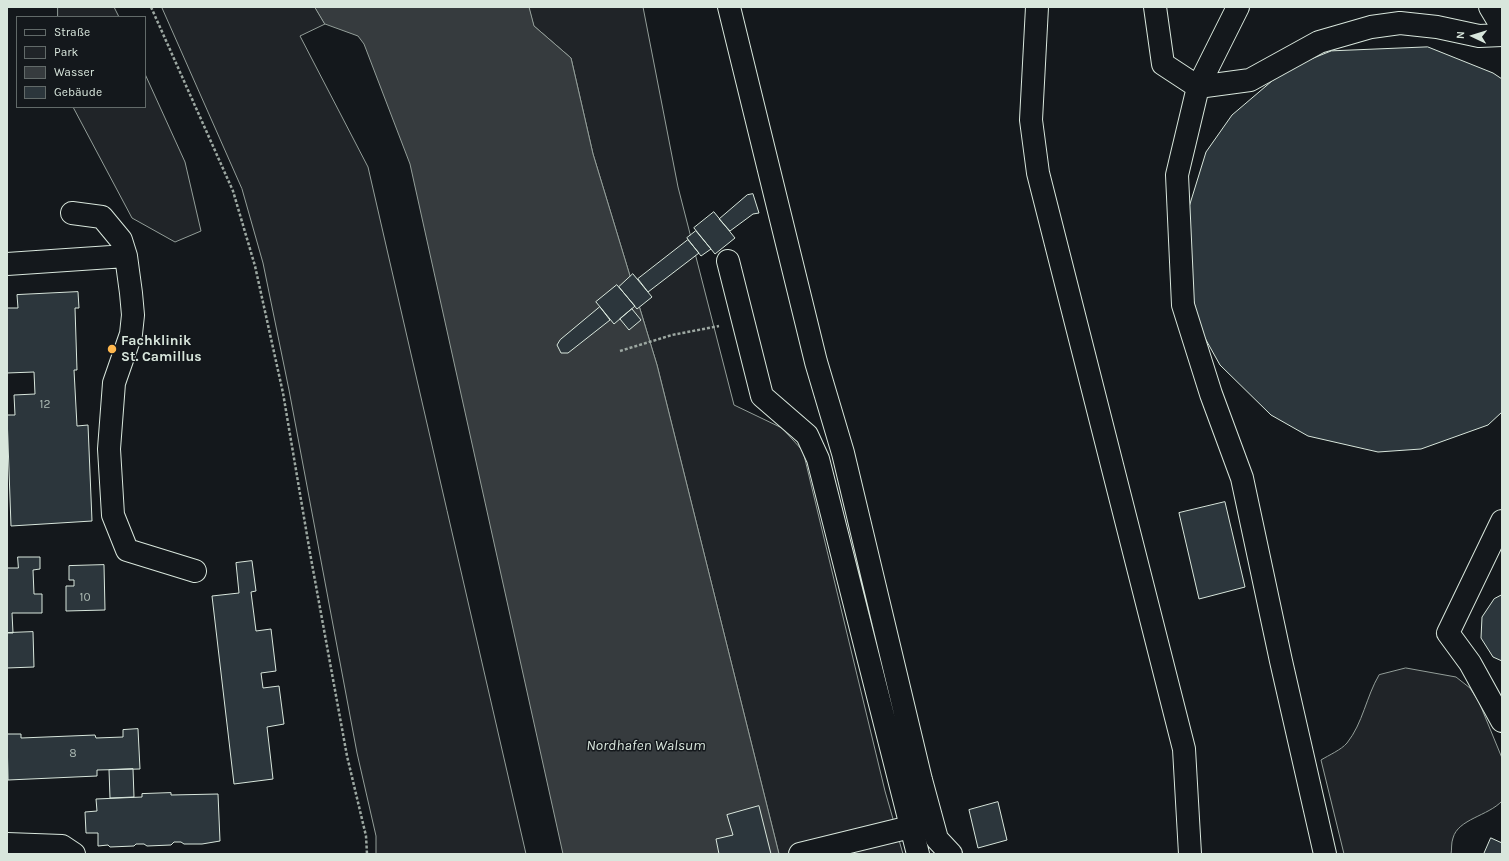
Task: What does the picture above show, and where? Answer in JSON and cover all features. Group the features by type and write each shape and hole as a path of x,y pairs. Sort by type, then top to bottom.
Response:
{"lane":[{"path":"729,7 816,362 843,453 940,837"},
{"path":"1038,7 1031,120 1038,173 1184,749 1190,854"},
{"path":"1155,7 1162,64 1198,87 1250,80 1319,42 1371,27 1400,24 1437,27 1479,36 1502,35"},
{"path":"1238,7 1198,87 1177,175 1183,305 1211,394 1242,478 1281,661 1325,854"},
{"path":"1490,7 1502,27"},
{"path":"72,213 102,217 121,240 126,256 133,315 131,334 114,383 109,449 113,515 127,550 195,571"},
{"path":"7,264 126,256"},
{"path":"728,261 762,396 807,434 818,459 906,828 919,854 940,837"},
{"path":"818,459 843,453"},
{"path":"1502,521 1448,633 1470,664 1502,721"},
{"path":"800,854 906,828 940,837"},
{"path":"7,844 62,846 74,854"}],"path":[{"path":"151,7 233,191 255,266 283,393 347,756 366,836 367,854"},
{"path":"620,351 672,335 706,328"}],"green space":[{"path":"58,7 114,7 118,16 58,16"},
{"path":"162,7 315,7 325,24 300,36 368,167 526,854 376,854 376,836 357,753 289,390 263,263 242,189"},
{"path":"529,7 643,7 678,187 734,405 782,428 803,451 885,791 903,854 779,854 657,365 593,154 571,58 534,26"},
{"path":"146,76 185,162 201,231 175,242 132,218 74,108 146,108"},
{"path":"1406,668 1456,677 1470,688 1479,702 1502,758 1502,801 1461,826 1453,838 1451,854 1344,854 1321,760 1342,748 1347,743 1357,727 1379,675"}],"water":[{"name":"Nordhafen Walsum","path":"315,7 529,7 534,26 571,58 593,154 657,365 779,854 563,854 410,164 364,44 358,36 325,24"}],"building":[{"path":"1428,47 1493,73 1502,79 1502,412 1488,425 1421,449 1378,452 1308,436 1271,415 1220,365 1201,331 1184,262 1185,220 1206,152 1232,115 1286,69 1331,51"},
{"path":"753,194 759,213 753,214 730,231 719,219 747,195"},
{"path":"714,212 735,238 715,254 694,228"},
{"path":"696,231 711,249 701,256 687,238"},
{"path":"688,240 699,253 648,292 638,279"},
{"path":"633,274 652,297 637,309 619,287"},
{"path":"617,285 635,306 614,324 596,302"},
{"path":"78,292 79,308 75,308 77,370 74,370 77,426 88,425 92,521 11,526 7,415 15,415 14,395 35,394 34,372 7,373 7,308 18,308 17,295"},
{"path":"600,307 610,320 568,353 561,353 557,345 560,340"},
{"path":"632,309 641,320 629,330 620,319"},
{"path":"1225,502 1245,587 1199,599 1179,513"},
{"path":"18,557 40,557 40,569 33,570 34,594 42,594 42,613 12,613 13,633 7,633 7,568 18,568"},
{"path":"252,561 256,591 251,592 256,631 271,629 276,671 261,673 263,688 279,686 284,724 267,727 273,779 234,784 212,596 239,593 236,563"},
{"path":"104,565 105,610 66,611 66,586 74,586 74,580 69,580 69,566"},
{"path":"1502,595 1502,661 1493,657 1481,638 1482,617 1494,599"},
{"path":"33,632 34,667 7,668 7,633"},
{"path":"138,729 140,769 97,770 97,776 8,780 7,734 21,734 21,738 95,735 96,738 123,737 123,730"},
{"path":"133,769 134,797 110,798 109,770"},
{"path":"171,793 171,795 218,794 220,841 202,844 184,844 181,842 174,842 171,845 147,846 144,844 136,844 134,846 110,847 108,845 98,846 98,833 86,833 85,812 97,811 96,799 142,797 142,794"},
{"path":"998,802 1007,840 978,848 969,810"},
{"path":"759,806 771,854 719,854 716,839 733,835 727,815"},
{"path":"1491,838 1502,843 1502,854 1484,854"}],"place":[{"name":"Fachklinik St. Camillus","path":"112,349"}]}
